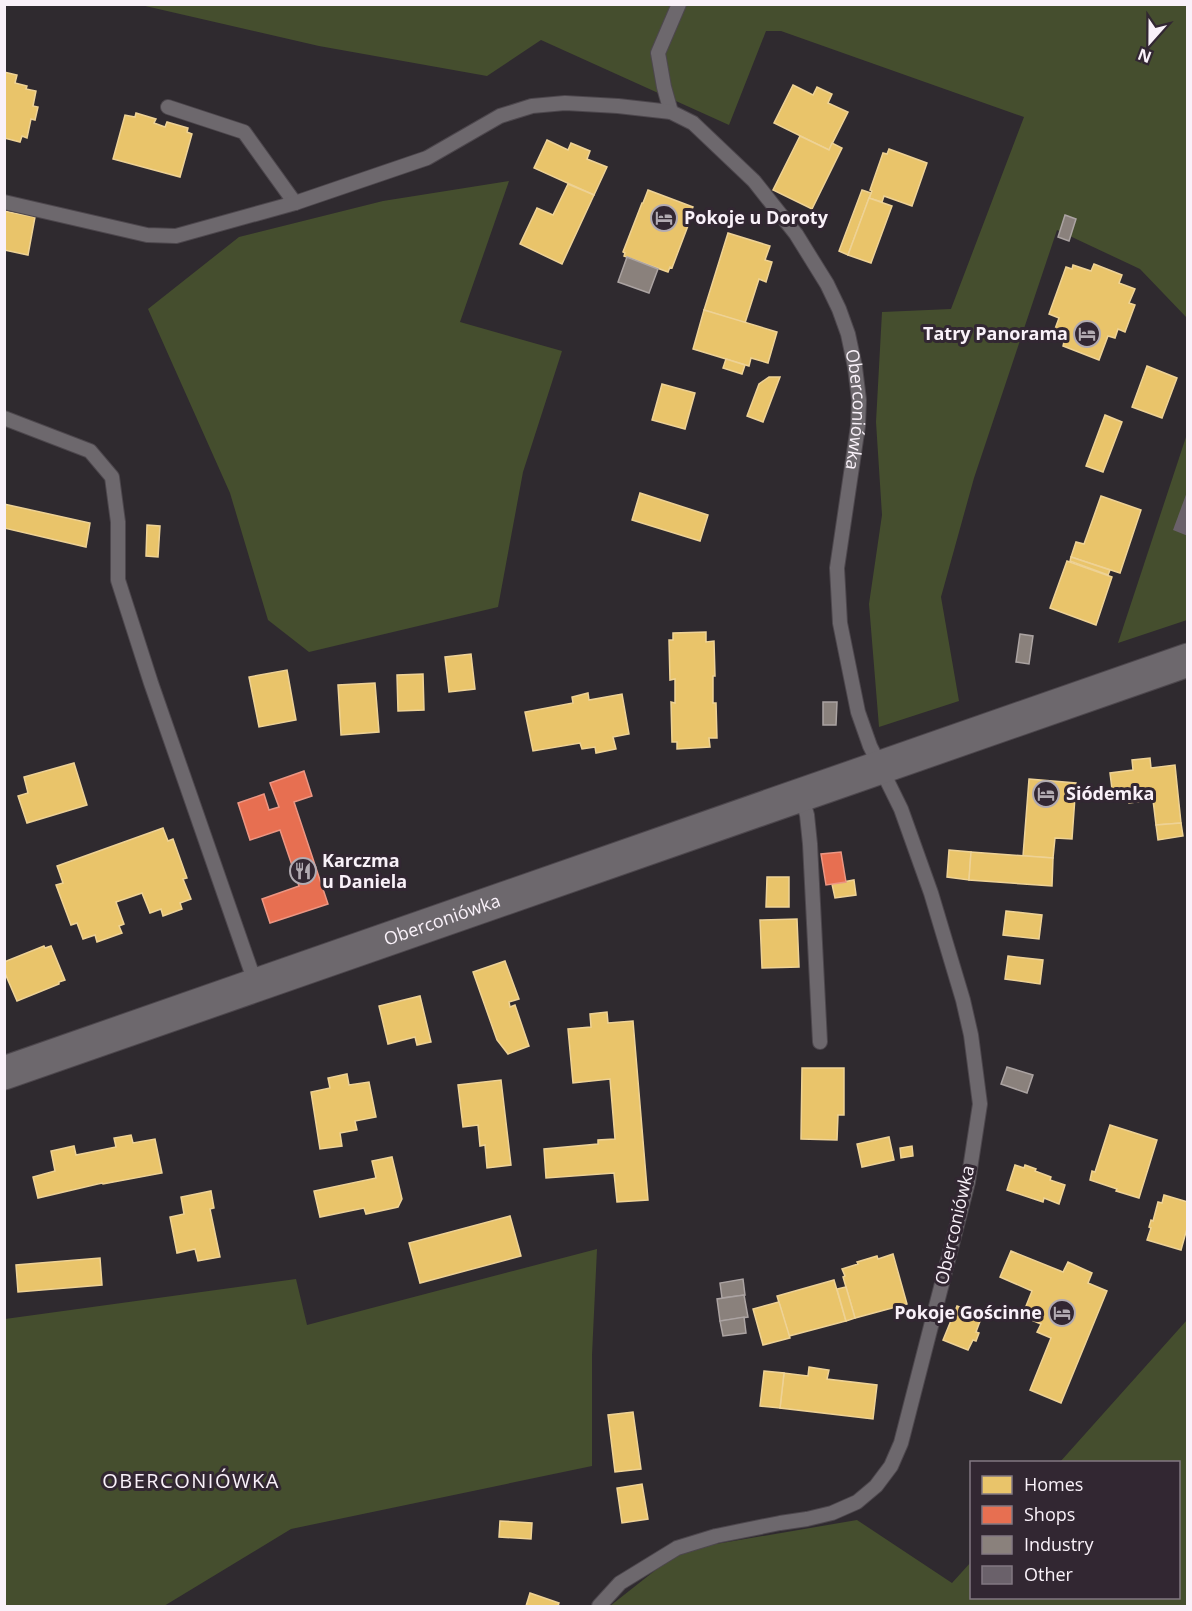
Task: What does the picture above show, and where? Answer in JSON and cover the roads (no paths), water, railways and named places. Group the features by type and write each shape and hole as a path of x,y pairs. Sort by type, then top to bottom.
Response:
{"street":[{"name":"Oberconiówka","path":"4,1073 1188,660"}],"lane":[{"path":"4,202 147,235 176,236 294,204 427,158 500,116 532,106 565,103 671,112 663,87 658,53 679,4"},
{"path":"168,107 244,132 294,204"},
{"name":"Oberconiówka","path":"599,1606 620,1583 677,1548 716,1536 832,1513 857,1502 876,1486 891,1466 901,1443 968,1182 980,1104 971,1035 950,954 901,808 870,746 858,712 840,623 837,568 855,453 859,400 848,334 839,309 823,278 795,234 754,181 693,123 671,112"},
{"path":"4,418 90,451 112,477 118,522 118,580 151,683 256,985"},
{"path":"801,795 807,815 810,844 820,1042"}],"place":[{"name":"Pokoje u Doroty","path":"664,218"},
{"name":"Tatry Panorama","path":"1087,334"},
{"name":"Siódemka","path":"1046,794"},
{"name":"Karczma u Daniela","path":"303,871"},
{"name":"Pokoje Gościnne","path":"1062,1313"}],"district":[{"name":"OBERCONIÓWKA","path":"191,1481"}]}
